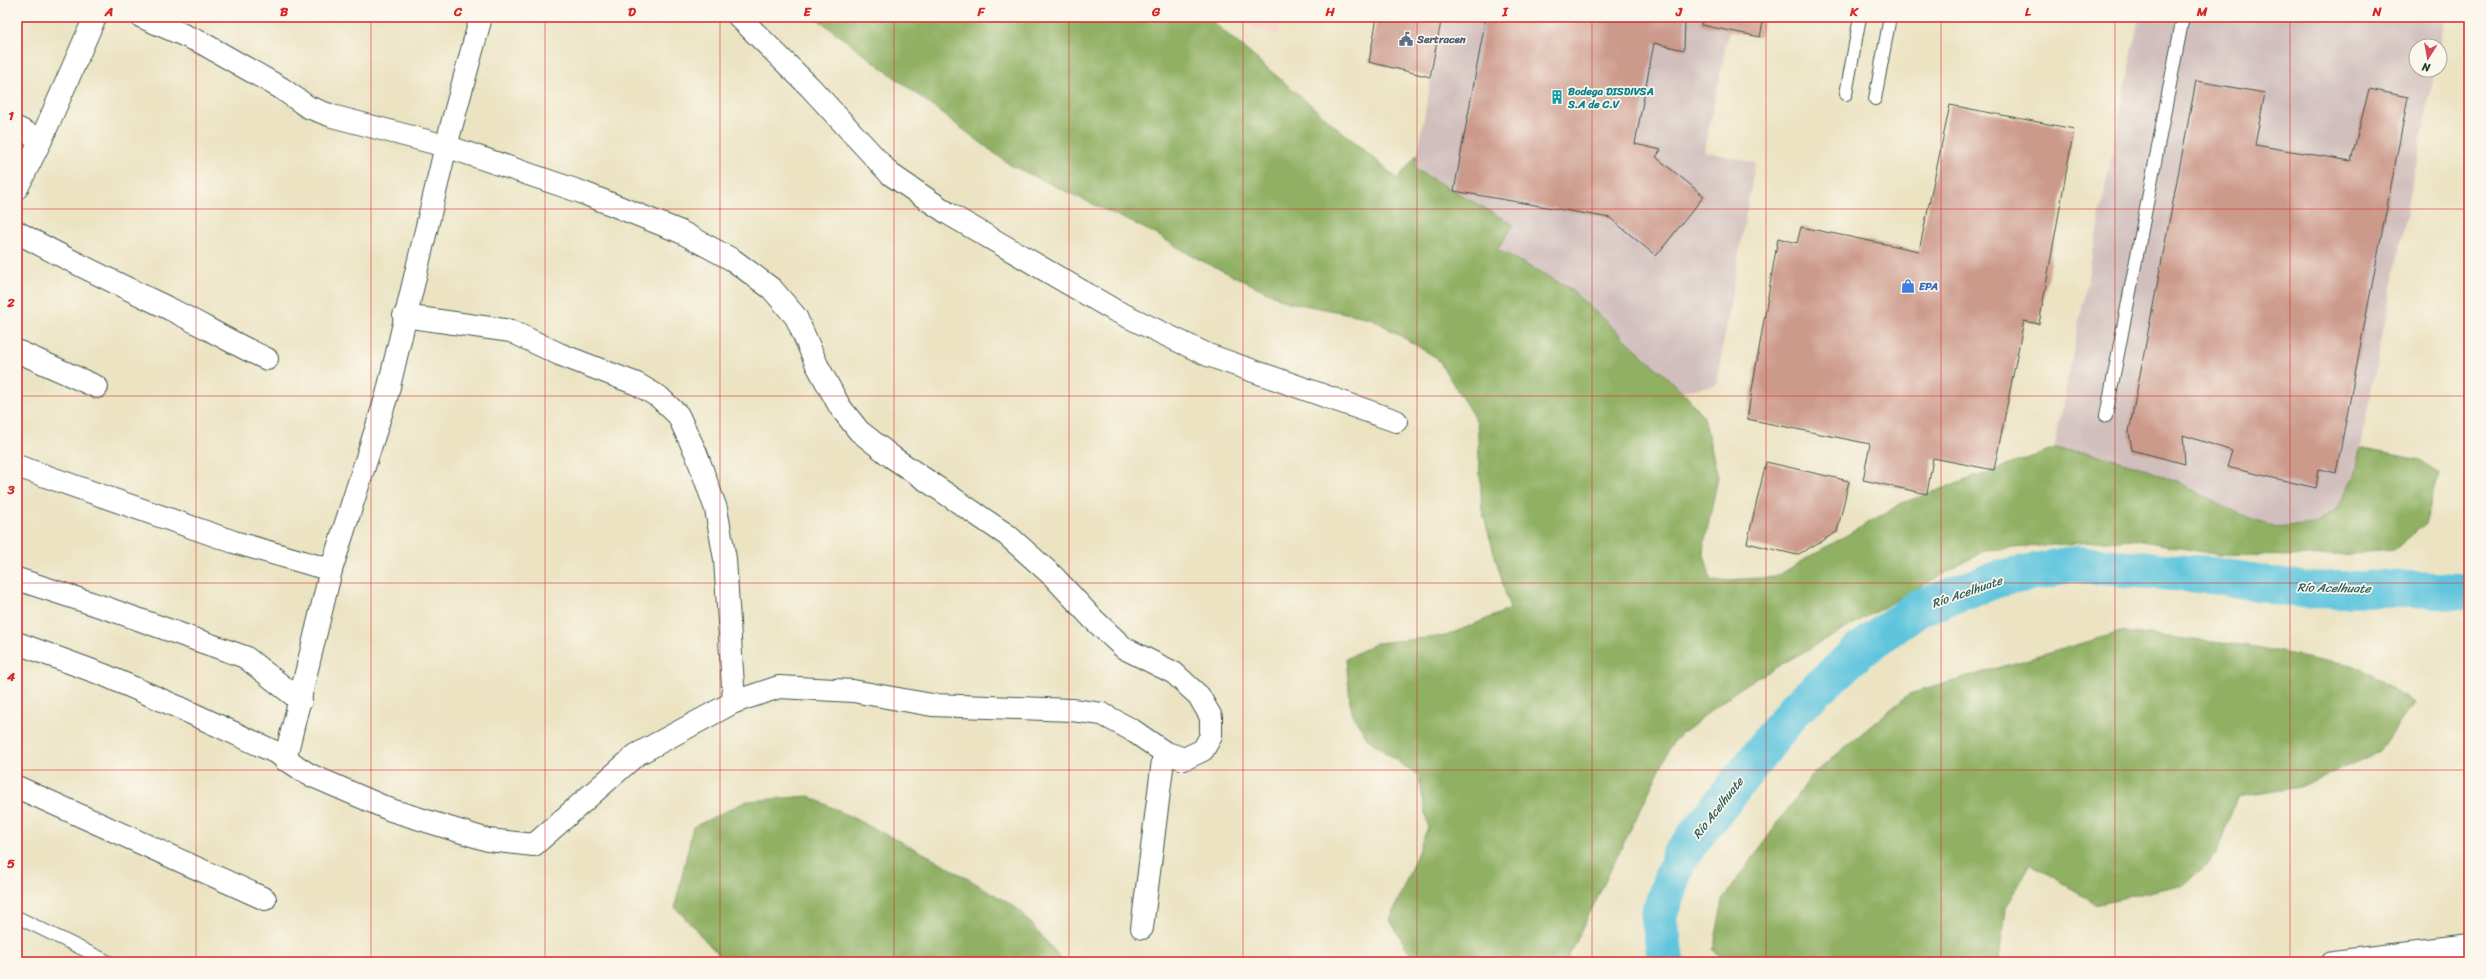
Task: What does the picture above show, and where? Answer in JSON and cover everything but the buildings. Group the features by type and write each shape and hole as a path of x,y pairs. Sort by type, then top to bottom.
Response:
{"street":[{"path":"17,188 41,140 95,17"},
{"path":"17,643 104,675 178,707 277,753 285,760 308,774 391,810 480,838 534,845 636,755 734,702 779,687 852,691 932,705 1072,710 1102,714 1132,730 1164,752 1184,759 1203,750 1211,736 1211,717 1198,696 1174,673 1124,648 1093,619 1054,577 1007,535 892,457 859,431 832,393 817,365 796,317 772,289 733,260 681,232 581,192 446,146 332,116 308,108 281,88 202,43 142,17"},
{"path":"285,760 301,701 331,570 387,395 404,316 446,146 481,17"},
{"path":"739,17 810,87 890,174 948,214 1114,310 1208,354 1396,421"},
{"path":"17,128 41,140"},
{"path":"17,232 54,253 196,322 228,342 267,359"},
{"path":"404,316 511,331 560,354 637,384 659,397 678,415 696,453 716,509 724,559 734,702"},
{"path":"17,351 97,387"},
{"path":"17,466 234,542 331,570"},
{"path":"17,580 112,610 245,657 301,701"},
{"path":"1142,928 1164,752"},
{"path":"17,787 265,899"},
{"path":"2333,962 2469,946"}],"lane":[{"path":"1846,94 1860,17"},
{"path":"1875,100 1890,17"},
{"path":"2106,416 2183,17"},
{"path":"17,917 109,962"}],"shaded area":[{"path":"1242,17 1281,17 1278,35 1255,29"},
{"path":"1442,17 1732,17 1704,151 1755,163 1716,385 1682,391 1568,287 1497,249 1514,225 1415,169"},
{"path":"2139,17 2394,17 2444,23 2441,38 2408,38 2408,78 2433,78 2355,473 2338,508 2314,524 2276,528 2235,512 2181,484 2091,453 2054,449"}],"green space":[{"path":"815,17 1207,17 1398,179 1417,154 1415,169 1514,225 1497,249 1568,287 1682,391 1704,417 1718,477 1703,550 1711,581 1775,577 1902,503 2054,449 2091,453 2137,466 2181,484 2235,512 2276,528 2314,524 2338,508 2355,473 2360,448 2421,460 2439,474 2425,524 2394,550 2309,556 2220,555 2132,539 1986,550 1741,687 1674,740 1566,962 1415,962 1390,920 1428,827 1419,777 1368,739 1351,712 1346,659 1376,643 1446,636 1510,609 1482,510 1477,422 1437,358 1371,318 1288,302 1194,257 1152,232 1010,165"},
{"path":"2121,632 2250,646 2361,668 2414,703 2379,752 2300,787 2237,797 2216,855 2185,884 2095,904 2031,863 2005,908 1999,962 1726,962 1713,950 1723,900 1812,775 1909,694"},
{"path":"809,796 933,858 1017,908 1064,962 725,962 675,907 693,827 747,801"}],"waterway":[{"name":"Río Acelhuate","path":"1666,962 1659,915 1679,857 1795,709 1858,652 1918,608 1998,579 2074,564 2215,576 2305,590 2399,589 2469,592"}],"place":[{"name":"Sertracen","path":"1406,39"},
{"name":"Bodega DISDIVSA S.A de C.V","path":"1557,97"},
{"name":"EPA","path":"1908,286"}]}
